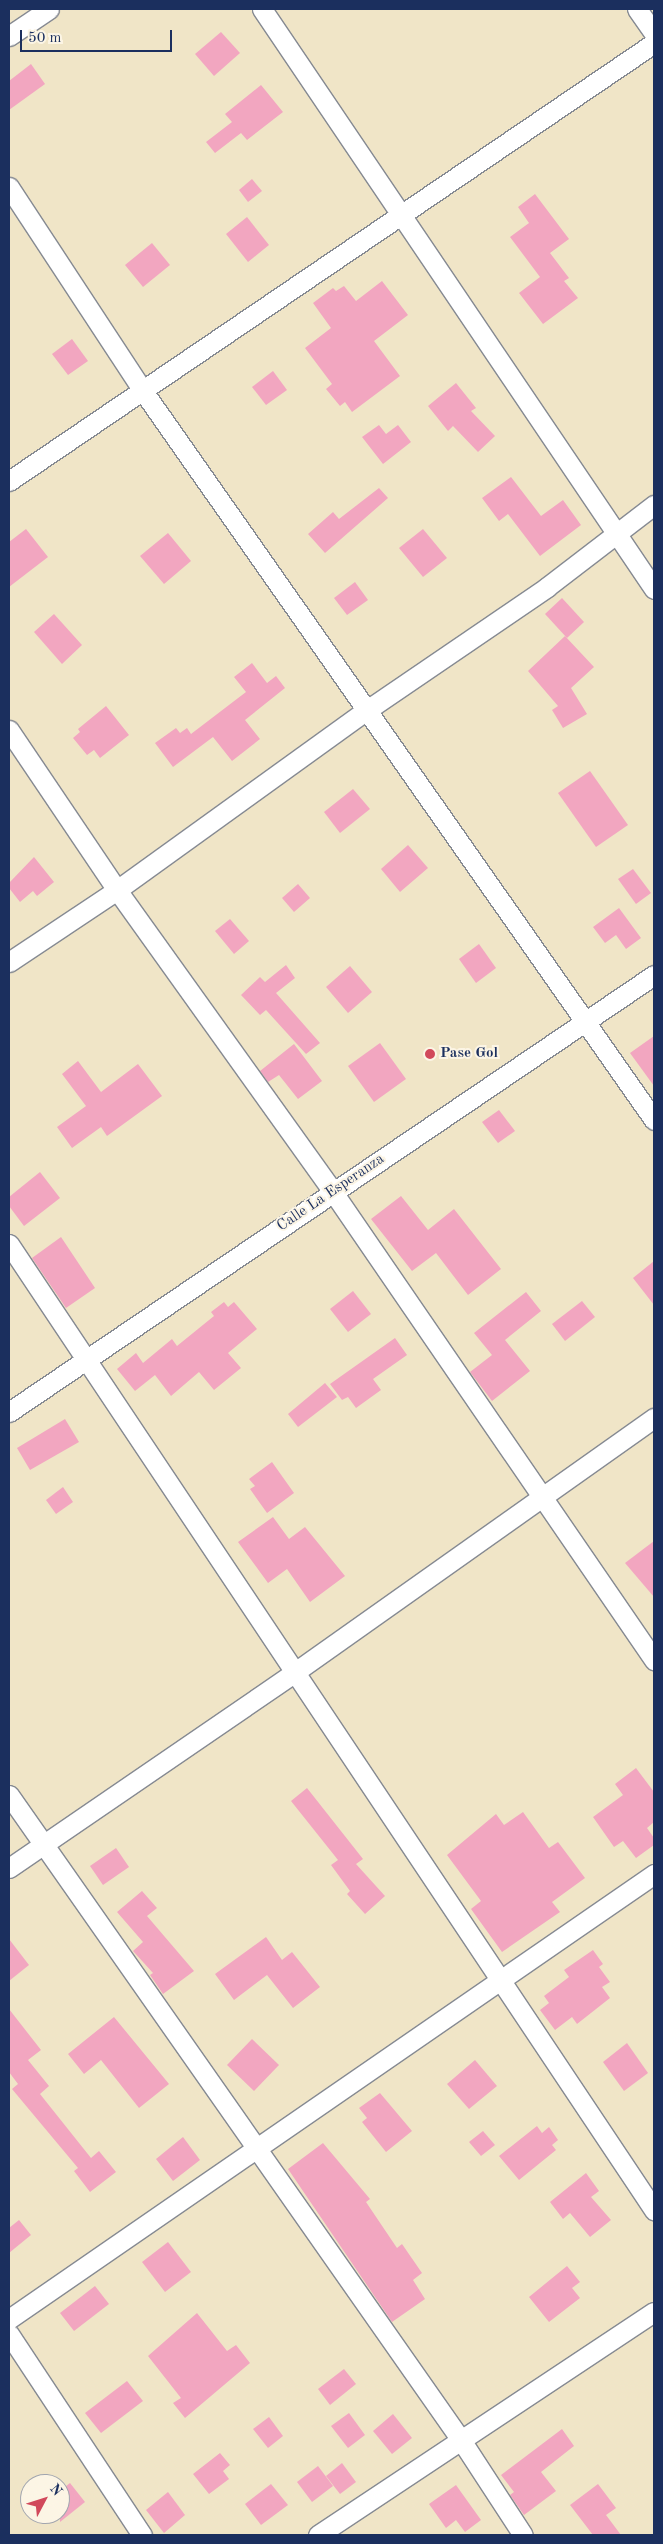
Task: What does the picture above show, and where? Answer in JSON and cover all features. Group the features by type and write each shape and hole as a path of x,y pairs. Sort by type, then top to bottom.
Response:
{"street":[{"path":"9,36 49,9"},
{"path":"262,9 654,589"},
{"path":"637,9 654,33"},
{"path":"9,481 402,217 654,43"},
{"path":"9,187 143,390 654,1120"},
{"path":"9,962 117,890 367,710 547,587 616,532 654,505"},
{"path":"9,730 117,890 333,1192 654,1660"},
{"name":"Calle La Esperanza","path":"9,1412 654,975"},
{"path":"9,1244 654,2210"},
{"path":"9,1868 295,1672 541,1496 654,1418"},
{"path":"9,1795 461,2440 523,2535"},
{"path":"9,2320 255,2147 654,1874"},
{"path":"318,2535 654,2312"},
{"path":"9,2334 142,2535"}],"building":[{"path":"221,32 240,53 214,76 195,54"},
{"path":"31,64 45,84 9,110 9,81"},
{"path":"261,85 283,112 247,140 241,133 215,153 206,142 232,122 225,114"},
{"path":"252,179 262,191 248,202 239,190"},
{"path":"535,194 569,239 550,253 569,278 564,281 578,298 543,324 519,293 540,277 510,237 529,223 518,207"},
{"path":"247,217 269,245 248,262 226,234"},
{"path":"152,243 170,265 143,287 125,265"},
{"path":"382,281 408,315 374,341 400,376 352,412 345,402 340,406 326,389 332,384 305,348 331,328 313,303 333,288 336,291 344,286 356,301"},
{"path":"72,339 88,361 68,375 52,354"},
{"path":"273,371 287,390 266,405 252,387"},
{"path":"456,383 476,408 471,411 495,436 478,452 453,426 448,431 428,406"},
{"path":"379,425 386,434 398,425 411,442 383,464 362,437"},
{"path":"511,477 541,516 563,500 581,525 540,556 508,514 499,521 482,498"},
{"path":"379,488 388,498 325,553 308,534 333,512 339,519"},
{"path":"26,529 48,557 9,587 9,542"},
{"path":"423,529 447,558 423,577 399,548"},
{"path":"168,533 191,561 164,584 140,556"},
{"path":"355,582 368,600 347,615 334,598"},
{"path":"562,598 584,622 567,638 545,614"},
{"path":"54,614 82,645 62,664 34,632"},
{"path":"565,636 594,667 571,688 587,714 563,728 552,710 558,706 528,671"},
{"path":"252,663 267,683 276,676 285,688 245,720 260,739 232,761 213,737 173,767 155,743 176,728 180,733 187,728 191,734 246,692 234,677"},
{"path":"106,706 129,735 100,758 94,750 87,755 73,738 80,732 78,729"},
{"path":"590,771 628,825 596,847 558,793"},
{"path":"353,789 370,809 340,833 324,812"},
{"path":"408,845 428,868 400,892 381,869"},
{"path":"34,857 54,882 37,896 33,891 20,902 9,888 9,883"},
{"path":"633,869 651,893 636,904 618,879"},
{"path":"298,884 310,898 294,912 282,898"},
{"path":"619,908 641,938 626,949 616,935 605,943 593,927"},
{"path":"230,919 249,941 234,954 215,931"},
{"path":"479,944 496,968 476,983 459,959"},
{"path":"286,965 295,978 276,993 320,1043 306,1054 266,1010 260,1015 241,995 260,977 265,982"},
{"path":"350,966 372,992 348,1013 326,987"},
{"path":"654,1036 654,1086 630,1053"},
{"path":"380,1043 406,1079 374,1102 348,1066"},
{"path":"294,1044 322,1081 298,1099 279,1075 268,1082 260,1071"},
{"path":"78,1061 101,1092 138,1064 162,1096 107,1136 101,1127 72,1148 57,1127 86,1106 62,1074"},
{"path":"499,1110 515,1131 498,1143 482,1122"},
{"path":"40,1172 60,1198 24,1226 9,1206 9,1197"},
{"path":"401,1196 428,1230 454,1209 501,1269 468,1295 436,1253 412,1271 371,1219"},
{"path":"61,1237 95,1288 66,1308 32,1258"},
{"path":"654,1261 654,1305 633,1278"},
{"path":"353,1291 371,1314 348,1332 330,1309"},
{"path":"526,1292 541,1311 505,1340 530,1371 492,1401 470,1372 492,1355 474,1333"},
{"path":"582,1301 595,1317 565,1341 552,1324"},
{"path":"224,1302 228,1307 234,1302 257,1329 228,1353 241,1368 214,1390 199,1372 171,1396 155,1375 135,1391 117,1369 136,1353 143,1363 172,1339 177,1346 214,1316 211,1312"},
{"path":"395,1338 407,1355 373,1379 381,1390 356,1408 348,1397 342,1400 330,1384"},
{"path":"325,1383 337,1397 298,1427 288,1414"},
{"path":"65,1419 79,1442 30,1470 17,1448"},
{"path":"272,1462 294,1493 267,1513 250,1489 255,1486 249,1479"},
{"path":"63,1487 73,1502 56,1514 46,1500"},
{"path":"273,1517 289,1539 305,1527 345,1576 310,1602 287,1569 268,1583 238,1542"},
{"path":"654,1541 654,1597 625,1563"},
{"path":"636,1768 654,1792 654,1822 647,1828 654,1838 654,1845 636,1858 623,1841 614,1847 593,1817 623,1795 615,1784"},
{"path":"307,1788 363,1859 356,1864 385,1896 365,1914 347,1894 350,1891 331,1865 338,1860 291,1801"},
{"path":"523,1812 549,1848 558,1842 585,1878 552,1902 560,1912 502,1952 471,1909 481,1901 447,1855 496,1814 504,1825"},
{"path":"116,1848 129,1867 103,1885 90,1866"},
{"path":"142,1891 157,1908 147,1916 194,1971 163,1994 150,1975 153,1973 133,1951 143,1942 117,1912"},
{"path":"266,1937 282,1960 292,1952 320,1987 293,2008 267,1975 234,2000 215,1974"},
{"path":"9,1939 29,1965 9,1981"},
{"path":"593,1950 603,1964 599,1967 610,1982 602,1987 610,1998 577,2024 572,2017 555,2030 540,2010 549,2003 544,1996 569,1977 564,1970"},
{"path":"9,2009 41,2050 28,2060 49,2086 40,2094 91,2158 99,2151 116,2172 90,2192 74,2171 78,2168 12,2089 18,2084 9,2072"},
{"path":"114,2017 169,2084 139,2108 101,2060 84,2074 68,2054"},
{"path":"252,2039 279,2065 254,2091 227,2065"},
{"path":"627,2043 648,2073 624,2091 603,2062"},
{"path":"475,2060 497,2086 469,2109 447,2084"},
{"path":"380,2093 412,2131 386,2152 362,2122 367,2118 359,2108"},
{"path":"537,2126 542,2133 549,2127 558,2140 552,2145 556,2150 519,2180 499,2156"},
{"path":"483,2131 495,2145 481,2156 469,2142"},
{"path":"183,2137 200,2160 173,2181 156,2159"},
{"path":"323,2143 370,2199 366,2202 397,2248 402,2244 422,2273 413,2280 425,2299 392,2322 288,2169"},
{"path":"586,2173 599,2191 591,2197 611,2220 590,2237 570,2213 563,2219 550,2202"},
{"path":"19,2220 31,2235 9,2253 9,2228"},
{"path":"168,2242 191,2272 165,2292 142,2262"},
{"path":"567,2266 580,2282 572,2288 580,2298 549,2322 529,2297"},
{"path":"95,2286 109,2304 74,2331 60,2313"},
{"path":"197,2313 227,2351 236,2345 250,2363 185,2418 173,2403 181,2398 148,2356"},
{"path":"344,2369 356,2384 330,2405 318,2389"},
{"path":"127,2381 143,2401 101,2433 85,2413"},
{"path":"349,2413 365,2435 348,2448 331,2426"},
{"path":"393,2414 412,2438 392,2454 373,2431"},
{"path":"269,2417 283,2436 268,2448 253,2429"},
{"path":"562,2429 574,2446 541,2472 556,2491 524,2515 510,2495 514,2492 501,2475"},
{"path":"220,2453 230,2465 223,2471 229,2479 209,2494 193,2474"},
{"path":"342,2463 356,2482 340,2494 326,2476"},
{"path":"318,2466 333,2486 312,2502 297,2482"},
{"path":"70,2483 85,2502 70,2514"},
{"path":"271,2484 288,2505 261,2525 245,2504"},
{"path":"598,2484 616,2508 606,2515 621,2535 593,2535 570,2505"},
{"path":"456,2485 481,2520 465,2532 456,2520 446,2528 429,2504"},
{"path":"168,2492 185,2515 164,2533 146,2510"}],"place":[{"name":"Pase Gol","path":"430,1054"}]}
